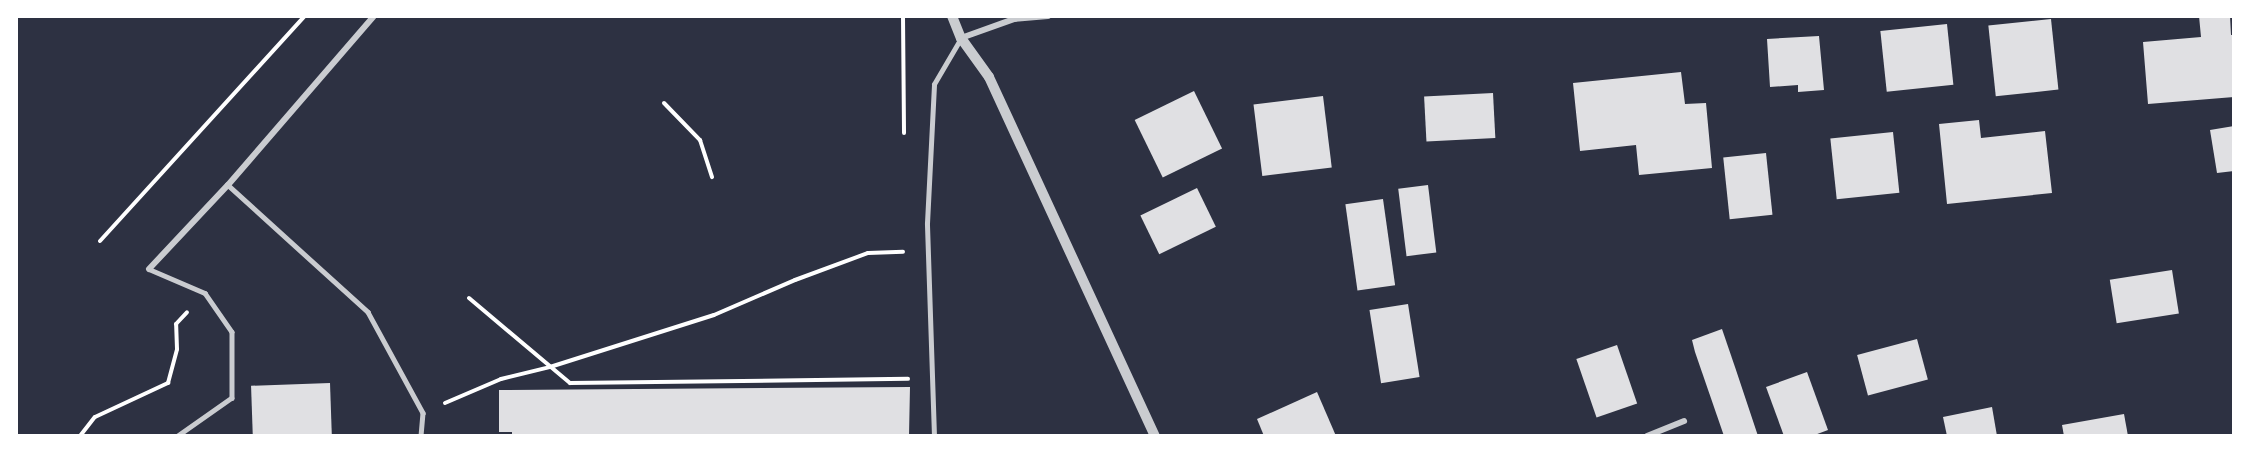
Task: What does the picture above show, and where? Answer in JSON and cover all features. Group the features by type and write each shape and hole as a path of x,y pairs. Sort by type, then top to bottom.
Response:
{"street":[{"path":"149,269 228,185 374,16"},
{"path":"952,16 961,38 989,78 1155,435"},
{"path":"934,435 930,259 927,223 934,84 961,38 1014,19 1048,16"},
{"path":"1647,435 1684,421"}],"lane":[{"path":"228,185 368,312 423,412 421,435"},
{"path":"149,269 205,293 232,332 232,398 178,435"}],"path":[{"path":"100,241 305,16"},
{"path":"664,104 700,140 712,177"},
{"path":"423,412 501,379 550,367 714,315 795,280 868,253 906,252 930,259"},
{"path":"469,298 570,383 933,379"},
{"path":"80,435 95,417 168,383 177,350 176,324 187,311"}],"building":[{"path":"2199,16 2230,16 2231,35 2234,35 2234,97 2148,104 2143,42 2201,37"},
{"path":"2051,19 2058,90 1996,96 1988,26"},
{"path":"1947,24 1953,85 1887,92 1880,31"},
{"path":"1819,36 1824,90 1798,92 1798,85 1770,87 1767,39"},
{"path":"1681,72 1685,104 1706,103 1712,168 1639,175 1636,145 1580,151 1573,83"},
{"path":"1194,91 1222,149 1163,177 1135,120"},
{"path":"1493,93 1495,138 1426,142 1424,97"},
{"path":"1323,96 1332,167 1262,176 1254,105"},
{"path":"1979,120 1981,138 2045,131 2052,193 1947,204 1939,124"},
{"path":"2234,126 2234,171 2217,173 2210,130"},
{"path":"1893,132 1899,193 1837,199 1830,139"},
{"path":"1766,153 1772,215 1730,219 1723,157"},
{"path":"1428,185 1436,252 1407,256 1398,189"},
{"path":"1197,188 1216,227 1159,254 1140,216"},
{"path":"1383,199 1395,285 1357,290 1345,204"},
{"path":"2172,270 2179,313 2117,323 2110,280"},
{"path":"1408,304 1420,377 1381,383 1369,310"},
{"path":"1722,329 1758,436 1724,436 1695,352 1692,340"},
{"path":"1917,339 1928,380 1868,396 1857,355"},
{"path":"1617,345 1637,404 1597,418 1576,359"},
{"path":"1807,372 1828,430 1812,436 1784,436 1766,387"},
{"path":"330,383 332,436 253,436 251,386"},
{"path":"910,387 909,436 512,436 512,432 499,432 499,390"},
{"path":"1317,392 1336,436 1264,436 1257,419"},
{"path":"1992,407 1997,436 1947,436 1943,417"},
{"path":"2124,414 2128,436 2064,436 2062,425"}]}
